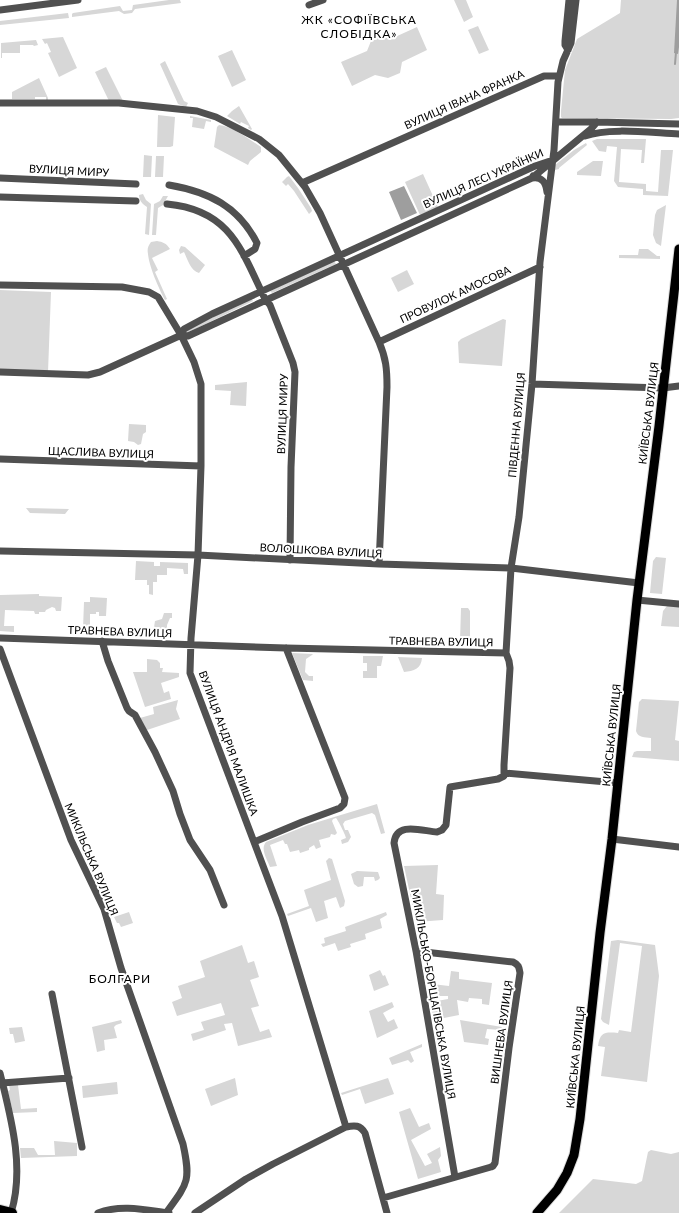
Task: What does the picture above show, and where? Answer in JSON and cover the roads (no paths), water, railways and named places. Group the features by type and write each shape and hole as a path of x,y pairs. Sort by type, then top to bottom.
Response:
{"highway":[{"path":"0,1210 12,1213"}],"main road":[{"name":"КИЇВСЬКА ВУЛИЦЯ","path":"537,1213 557,1190 564,1179 574,1155 580,1119 600,933 612,839 637,600 679,249"}],"street":[{"path":"0,10 78,0"},
{"path":"309,5 322,0"},
{"path":"568,50 565,45 565,41 569,0"},
{"path":"553,160 559,76 563,61 571,43 576,0"},
{"name":"ВУЛИЦЯ ІВАНА ФРАНКА","path":"302,183 540,78 550,75 559,76"},
{"path":"0,103 118,103 197,111 216,117 258,138 280,155 302,183 320,213 386,359 387,374 379,564"},
{"path":"556,122 679,124"},
{"path":"553,160 597,122"},
{"path":"580,138 595,133 610,132 679,134"},
{"name":"ВУЛИЦЯ ЛЕСІ УКРАЇНКИ","path":"181,335 184,329 261,291 528,169 553,160"},
{"name":"ВУЛИЦЯ ЛЕСІ УКРАЇНКИ","path":"0,372 88,375 100,372 181,335 188,336 265,299 344,265 410,233 532,178 553,160"},
{"name":"ПІВДЕННА ВУЛИЦЯ","path":"506,653 511,568 519,517 532,384 540,267 547,198 553,160"},
{"path":"528,169 533,172 532,178"},
{"name":"ПІВДЕННА ВУЛИЦЯ","path":"532,178 536,177 542,180 546,188 547,198"},
{"name":"ВУЛИЦЯ МИРУ","path":"0,178 136,184"},
{"path":"169,185 197,191 210,196 235,213 257,243 256,249 244,256"},
{"path":"0,197 136,201"},
{"name":"ВУЛИЦЯ МИРУ","path":"168,204 180,205 202,212 227,230 244,256 265,299 270,305 293,363 295,372 291,467 290,560"},
{"path":"407,224 406,229 410,233"},
{"name":"ПРОВУЛОК АМОСОВА","path":"379,342 540,267"},
{"name":"ВУЛИЦЯ АНДРІЯ МАЛИШКА","path":"0,285 64,287 116,286 149,292 158,297 181,335 194,362 201,384 201,466 198,555 190,674 282,916 346,1127"},
{"path":"532,384 663,388 679,386"},
{"name":"ЩАСЛИВА ВУЛИЦЯ","path":"0,459 201,466"},
{"name":"ВОЛОШКОВА ВУЛИЦЯ","path":"0,551 198,555 379,564 511,568 639,583"},
{"path":"637,600 679,604"},
{"name":"ТРАВНЕВА ВУЛИЦЯ","path":"0,638 286,648 506,653 510,668 504,773"},
{"path":"102,641 108,661 127,708 135,715 155,752 173,791 190,840 210,870 224,905"},
{"path":"254,842 340,808 344,804 345,798 286,648"},
{"name":"МИКІЛЬСЬКА ВУЛИЦЯ","path":"0,649 71,840 104,909 121,968 183,1144 187,1162 187,1180 168,1213 134,1209 105,1211 98,1213"},
{"path":"504,773 618,783"},
{"name":"МИКІЛЬСЬКО-БОРЩАГІВСЬКА ВУЛИЦЯ","path":"455,1176 416,951 394,837 398,832 404,829 437,832 442,830 446,825 450,787 498,779 504,776 504,773"},
{"path":"612,839 679,847"},
{"name":"ВИШНЕВА ВУЛИЦЯ","path":"416,951 513,962 520,967 495,1162 493,1166 455,1176"},
{"path":"52,994 82,1147"},
{"path":"0,1073 18,1169 16,1198 12,1213"},
{"path":"2,1083 69,1078"},
{"path":"195,1213 273,1164 346,1127 354,1125 359,1126 365,1133 387,1213"},
{"path":"383,1198 455,1176"}],"waterway":[{"path":"675,64 676,52"}],"district":[{"name":"ЖК «СОФІЇВСЬКА СЛОБІДКА»","path":"359,26"},
{"name":"БОЛГАРИ","path":"120,978"}]}
